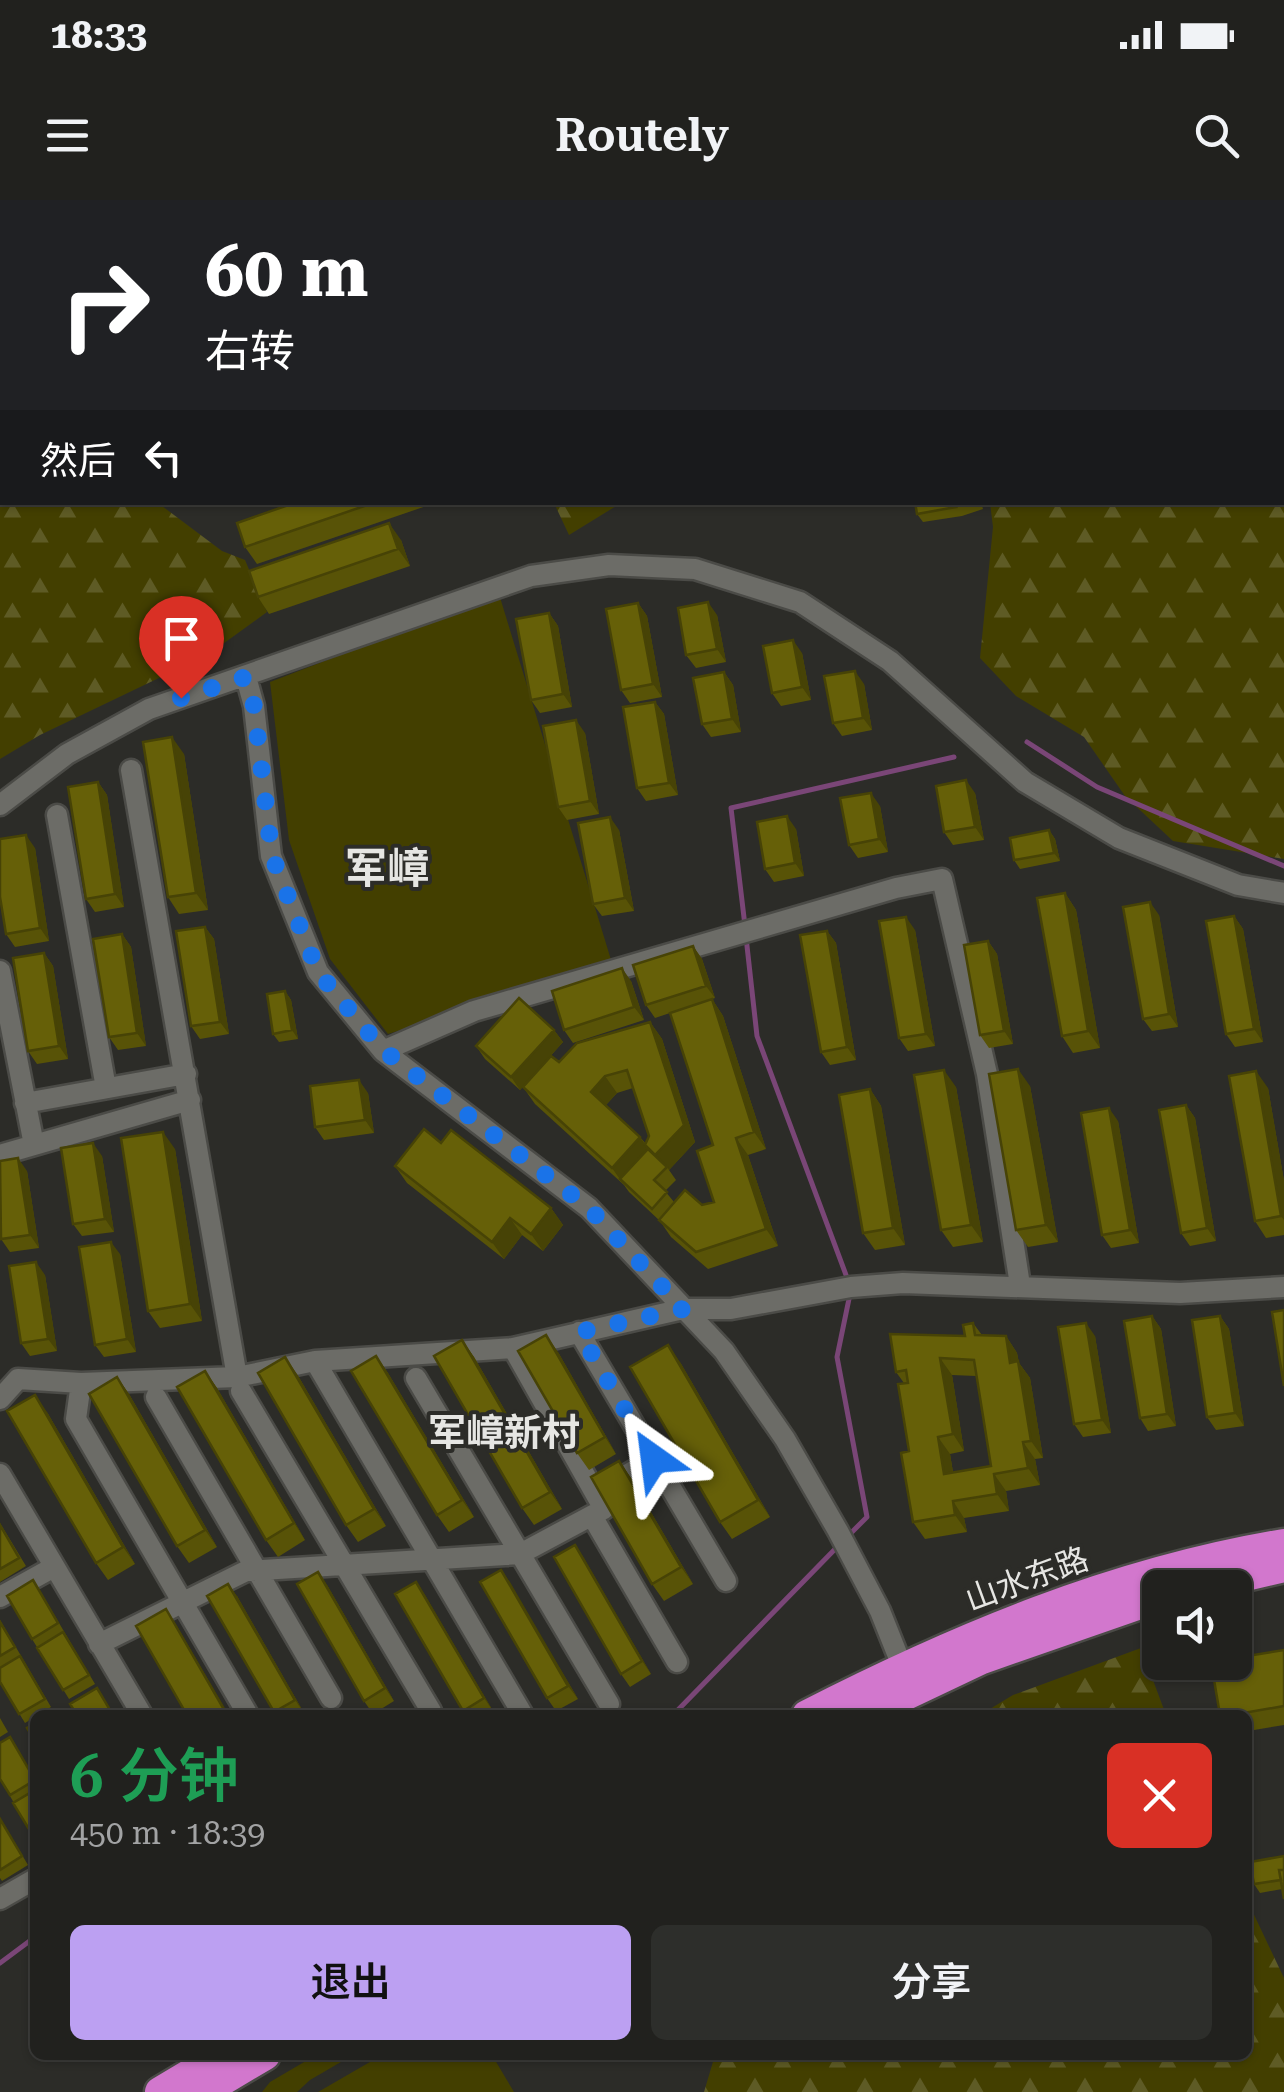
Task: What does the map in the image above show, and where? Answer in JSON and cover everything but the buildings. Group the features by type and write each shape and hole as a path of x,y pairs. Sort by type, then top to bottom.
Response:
{"highway":[{"name":"山水东路","path":"870,1710 907,1679 987,1630 1104,1587 1284,1544"},
{"path":"1252,1575 1284,1567"},
{"name":"山水东路","path":"821,1710 1142,1603"},
{"path":"160,2092 214,2060"},
{"path":"202,2092 256,2060"}],"street":[{"path":"0,805 67,754 148,710 530,576 609,565 695,569 800,602 890,661 1025,782 1119,838 1238,885 1284,893"},
{"path":"246,677 254,706 272,856 318,972 383,1050 589,1208 724,1351 784,1438 838,1531 880,1611 907,1679"},
{"path":"131,770 239,1384 429,1710"},
{"path":"57,816 106,1088"},
{"path":"383,1050 474,1011 896,888 942,879 988,1074 1020,1285"},
{"path":"0,970 34,1145"},
{"path":"26,1103 186,1074"},
{"path":"0,1155 190,1100"},
{"path":"0,1399 9,1378 81,1384 239,1384 315,1361 512,1348 683,1309 731,1309 851,1287 903,1283 1020,1285 1180,1293 1284,1287"},
{"path":"579,1332 726,1581"},
{"path":"99,1644 246,1571 520,1554 604,1509 512,1348"},
{"path":"315,1361 520,1710"},
{"path":"416,1378 608,1704"},
{"path":"81,1384 76,1419 245,1710"},
{"path":"156,1397 330,1698"},
{"path":"595,1494 654,1459"},
{"path":"0,1474 139,1710"},
{"path":"592,1516 677,1662"},
{"path":"0,1597 54,1567"},
{"path":"0,1899 30,1882"}],"green space":[{"path":"0,505 161,505 222,551 245,560 267,612 209,654 40,735 0,759"},
{"path":"555,505 618,505 569,535"},
{"path":"990,505 1284,505 1284,859 1173,841 1125,796 1084,737 1016,696 980,658 993,527"},
{"path":"499,594 612,963 388,1034 330,959 289,840 270,682"},
{"path":"1141,1648 1142,1680 1153,1680 1164,1710 988,1710 1013,1695"},
{"path":"1252,1910 1284,1978 1284,2092 704,2092 714,2060 1252,2060"},
{"path":"307,2060 344,2060 297,2092 262,2092 270,2082"},
{"path":"373,2060 495,2060 514,2092 318,2092"}],"waterway":[{"path":"1027,742 1097,787 1284,866"},
{"path":"745,926 731,808 954,757"},
{"path":"746,937 757,1036 849,1283"},
{"path":"848,1536 867,1517 837,1357 850,1294"},
{"path":"678,1710 840,1544"},
{"path":"0,1963 30,1941"}],"district":[{"name":"军嶂","path":"387,868"},
{"name":"军嶂新村","path":"504,1433"}],"route":[{"path":"181,698 246,677 254,706 272,856 318,972 383,1050 589,1208 683,1309 579,1332 654,1459"}]}
